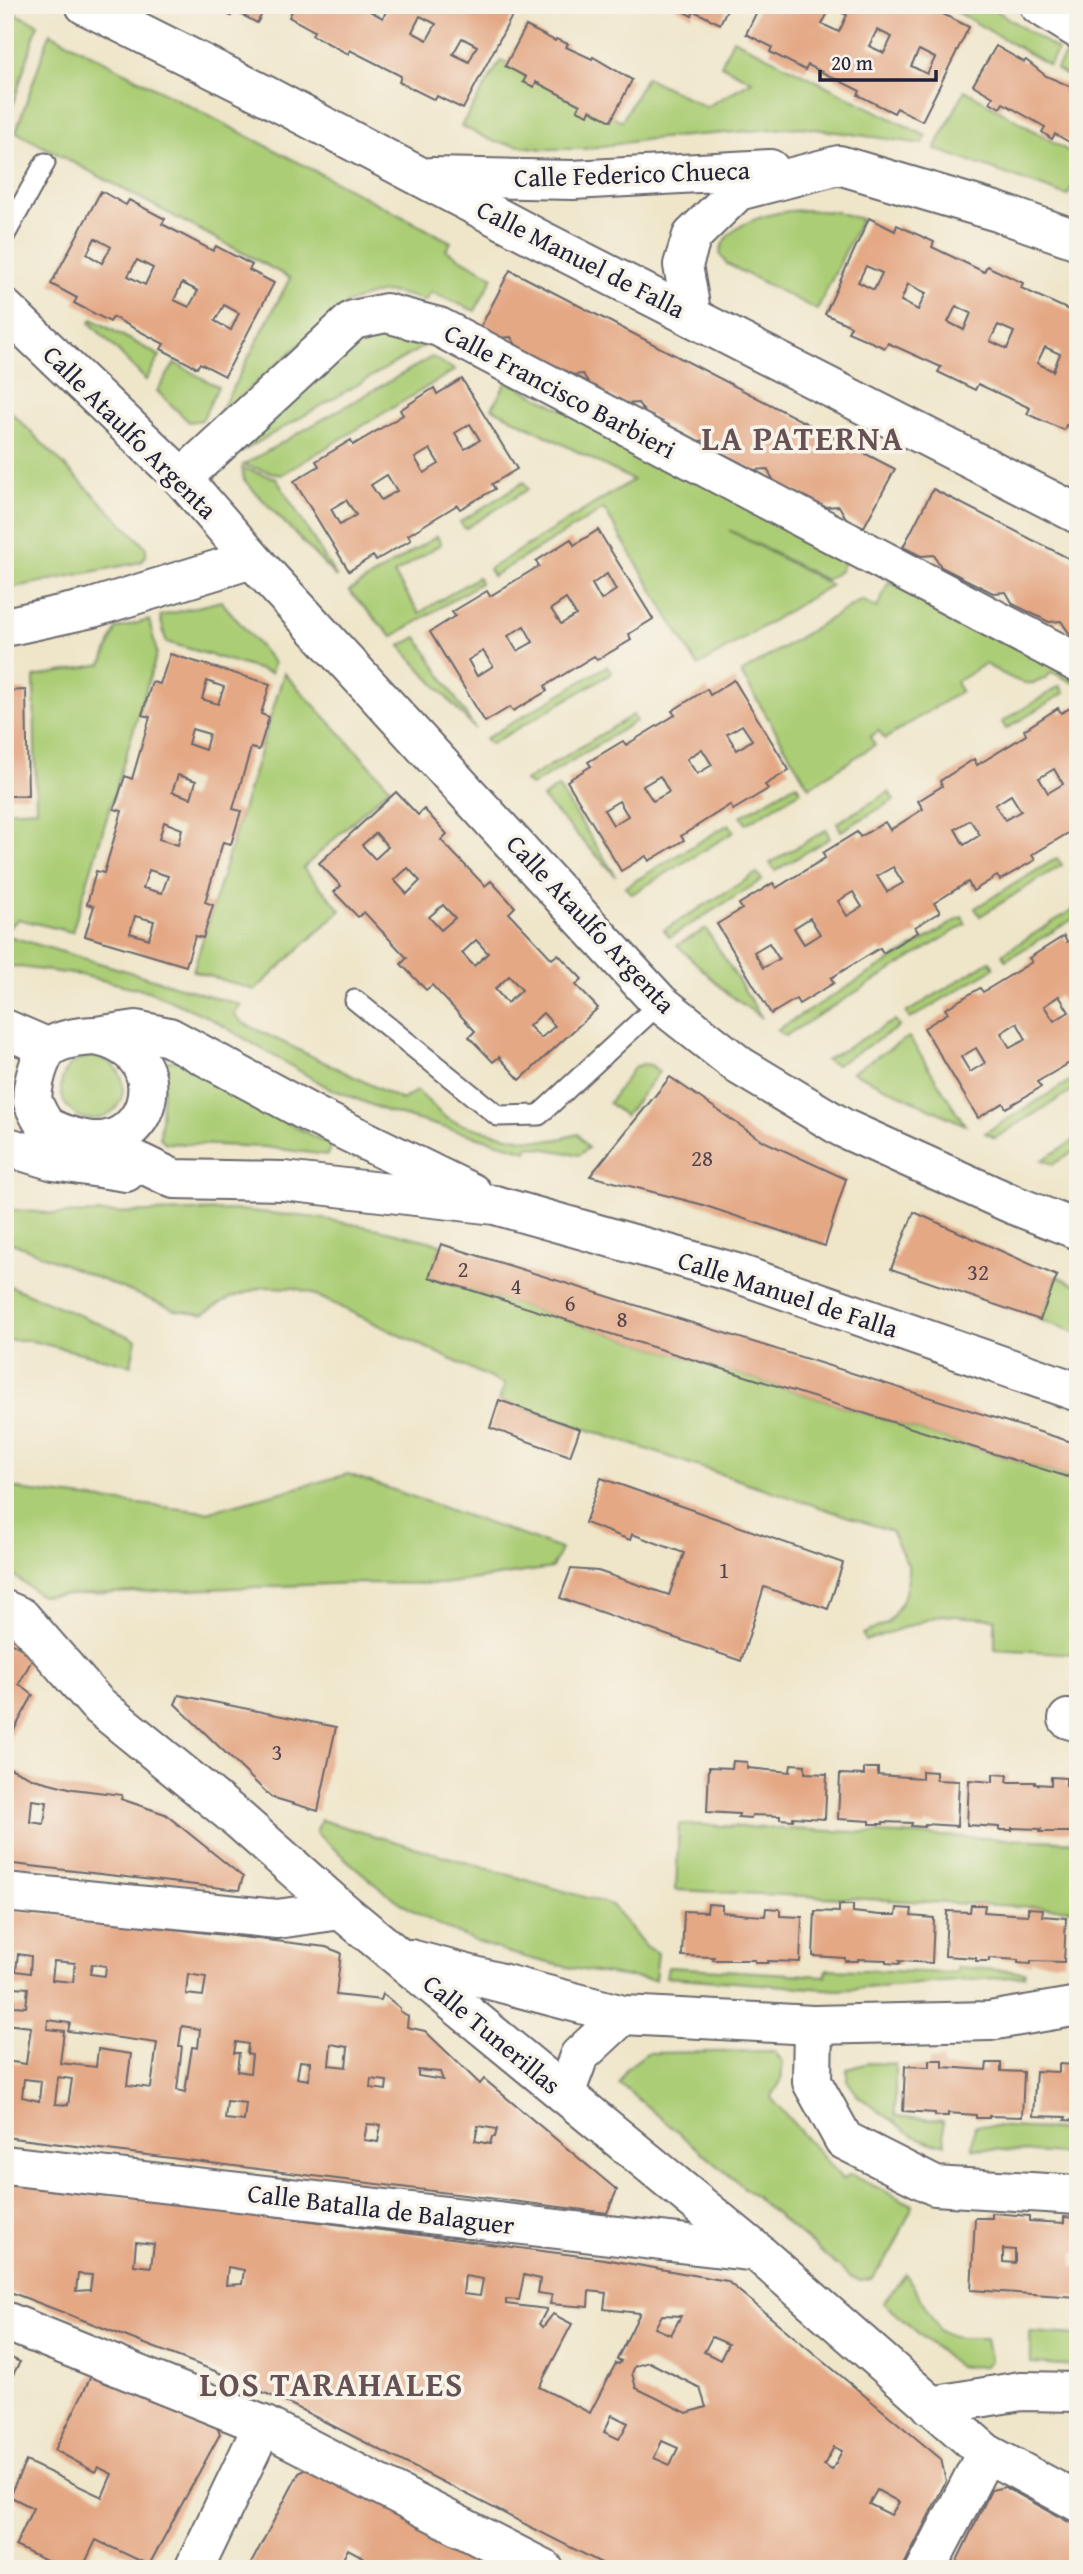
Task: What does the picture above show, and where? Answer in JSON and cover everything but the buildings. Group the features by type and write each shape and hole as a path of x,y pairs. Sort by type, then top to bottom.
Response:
{"street":[{"name":"Calle Manuel de Falla","path":"85,5 1078,514"},
{"path":"1039,5 1078,29"},
{"name":"Calle Federico Chueca","path":"692,317 683,265 692,236 738,191 839,165"},
{"name":"Calle Federico Chueca","path":"424,177 573,180 839,165 998,212 1078,240"},
{"name":"Calle Ataulfo Argenta","path":"5,309 182,478 252,559 660,1003 740,1066 843,1128 1014,1205 1078,1230"},
{"name":"Calle Francisco Barbieri","path":"182,478 353,320 386,313 439,327 1078,663"},
{"path":"5,627 92,608 252,559"},
{"path":"5,1029 49,1048"},
{"name":"Calle Manuel de Falla","path":"96,1036 136,1030 169,1037 313,1115 495,1205"},
{"path":"96,1036 114,1040 130,1049 141,1063 148,1080 147,1098 138,1120 112,1138 94,1141 71,1136 46,1125 19,1104 49,1048 75,1037 96,1036"},
{"name":"Calle Manuel de Falla","path":"94,1141 174,1179"},
{"name":"Calle Manuel de Falla","path":"5,1146 54,1161 174,1179 284,1181 495,1205 736,1273 1078,1392"},
{"name":"Calle Tunerillas","path":"5,1609 21,1617 97,1704 238,1819 341,1910 757,2252 986,2453 1078,2502"},
{"path":"5,1892 277,1919 341,1910"},
{"path":"398,1956 623,2015 813,2025 990,2021 1078,2006"},
{"path":"565,2094 579,2056 623,2015"},
{"path":"813,2025 812,2082 844,2140 935,2186 1078,2195"},
{"name":"Calle Batalla de Balaguer","path":"5,2165 757,2252"},
{"path":"5,2320 263,2425 544,2569"},
{"path":"931,2406 1021,2391 1078,2392"},
{"path":"194,2569 263,2425"},
{"path":"926,2569 986,2453"}],"lane":[{"path":"5,234 45,163"},
{"path":"355,1000 498,1115 539,1115 660,1003"}],"green space":[{"path":"945,5 987,5 1058,50 1049,65"},
{"path":"5,9 38,24 5,130"},
{"path":"50,33 451,242 446,250 493,277 475,311 431,292 425,301 385,292 358,299 346,304 218,416 290,278 16,132"},
{"path":"733,39 926,136 923,144 800,127 650,139 584,149 542,149 495,142 461,126 501,60 622,121 646,77 706,107 752,81 721,65"},
{"path":"1066,54 1078,62 1078,82 1056,69"},
{"path":"965,90 1078,157 1078,172 1068,196 935,149"},
{"path":"803,210 836,212 861,219 817,310 727,264 720,254 723,243 740,226 766,216"},
{"path":"92,319 160,356 146,380 90,323"},
{"path":"377,328 431,342 241,452 241,445 366,332"},
{"path":"432,357 455,370 281,475 243,465"},
{"path":"175,363 218,387 202,420 189,422 157,391"},
{"path":"507,381 846,556 840,571 826,580 729,530 831,585 698,666 604,509 493,576 489,569 633,480 492,408"},
{"path":"5,406 146,547 146,556 141,562 5,589"},
{"path":"242,468 276,478 337,578 244,480"},
{"path":"524,482 528,489 465,529 460,522"},
{"path":"437,536 441,544 394,574 419,613 478,577 480,583 392,637 349,591"},
{"path":"889,581 1078,677 1078,685 1052,672 1036,683 1019,682 985,664 956,682 961,691 885,739 879,731 870,737 875,745 809,787 741,673 861,600 877,608"},
{"path":"221,601 274,663 271,673 166,642 160,616"},
{"path":"149,620 157,653 72,932 18,919 5,932 5,811 36,809 34,677 102,664 116,629"},
{"path":"417,637 475,729 400,646"},
{"path":"607,666 612,673 491,744 485,739"},
{"path":"284,673 390,787 303,868 341,910 255,990 193,971"},
{"path":"1060,686 1064,693 1006,729 1002,722"},
{"path":"633,715 636,721 531,786 525,781"},
{"path":"796,784 801,791 746,824 741,816"},
{"path":"558,787 616,876 542,798"},
{"path":"889,792 894,800 841,831 837,823"},
{"path":"729,824 734,832 632,894 625,887"},
{"path":"826,830 830,838 775,871 770,863"},
{"path":"1057,858 1062,865 980,916 975,908"},
{"path":"757,873 762,880 670,937 664,930"},
{"path":"1078,906 1078,916 1006,960 1002,954"},
{"path":"962,917 966,924 785,1036 777,1030"},
{"path":"706,929 762,1018 727,993 677,945"},
{"path":"5,935 241,1005 234,1014 243,1023 402,1100 416,1091 452,1121 527,1139 557,1139 578,1134 588,1148 579,1155 529,1146 527,1151 386,1111 327,1087 206,1016 148,991 80,975 5,965"},
{"path":"990,961 994,968 910,1019 906,1013"},
{"path":"895,1020 899,1027 836,1065 826,1060"},
{"path":"909,1037 965,1125 852,1072"},
{"path":"92,1057 114,1066 123,1088 114,1110 92,1119 70,1110 61,1088 70,1066"},
{"path":"177,1059 331,1146 327,1155 264,1147 166,1143 160,1138 164,1066"},
{"path":"651,1065 659,1072 625,1116 609,1103 634,1067"},
{"path":"1078,1076 1078,1087 995,1138 985,1133"},
{"path":"1078,1138 1078,1149 1053,1164 1042,1160"},
{"path":"5,1209 57,1214 239,1210 318,1218 379,1229 441,1244 430,1277 1068,1477 1078,1459 1078,1654 995,1649 995,1619 941,1615 865,1641 863,1634 888,1623 903,1600 908,1580 908,1565 891,1531 499,1400 505,1385 311,1293 295,1288 264,1287 230,1298 203,1314 175,1310 5,1240"},
{"path":"1057,1276 1078,1286 1078,1333 1040,1320"},
{"path":"5,1284 136,1339 131,1365 27,1340 5,1340"},
{"path":"348,1474 561,1549 552,1568 443,1584 354,1583 41,1596 5,1569 5,1485 26,1491 207,1512"},
{"path":"321,1820 612,1905 646,1947 658,1953 655,1980 594,1972 534,1959 504,1951 447,1929 406,1907 354,1866 316,1833"},
{"path":"679,1824 1078,1842 1078,1909 676,1890"},
{"path":"668,1967 825,1976 827,1969 955,1973 957,1967 1025,1972 1024,1976 838,1990 666,1977"},
{"path":"774,2051 783,2062 781,2081 771,2098 843,2180 850,2174 913,2205 892,2251 871,2279 860,2281 852,2278 619,2083 626,2069 647,2053"},
{"path":"868,2063 895,2064 895,2116 943,2121 945,2144 932,2143 914,2136 858,2096 847,2080 847,2069"},
{"path":"975,2125 1078,2131 1078,2155 972,2148"},
{"path":"906,2274 940,2331 959,2338 986,2338 990,2361 985,2366 958,2367 883,2303"},
{"path":"1030,2332 1078,2335 1078,2366 1031,2363"}],"district":[{"name":"LA PATERNA","path":"803,438"},
{"name":"LOS TARAHALES","path":"332,2384"}]}
